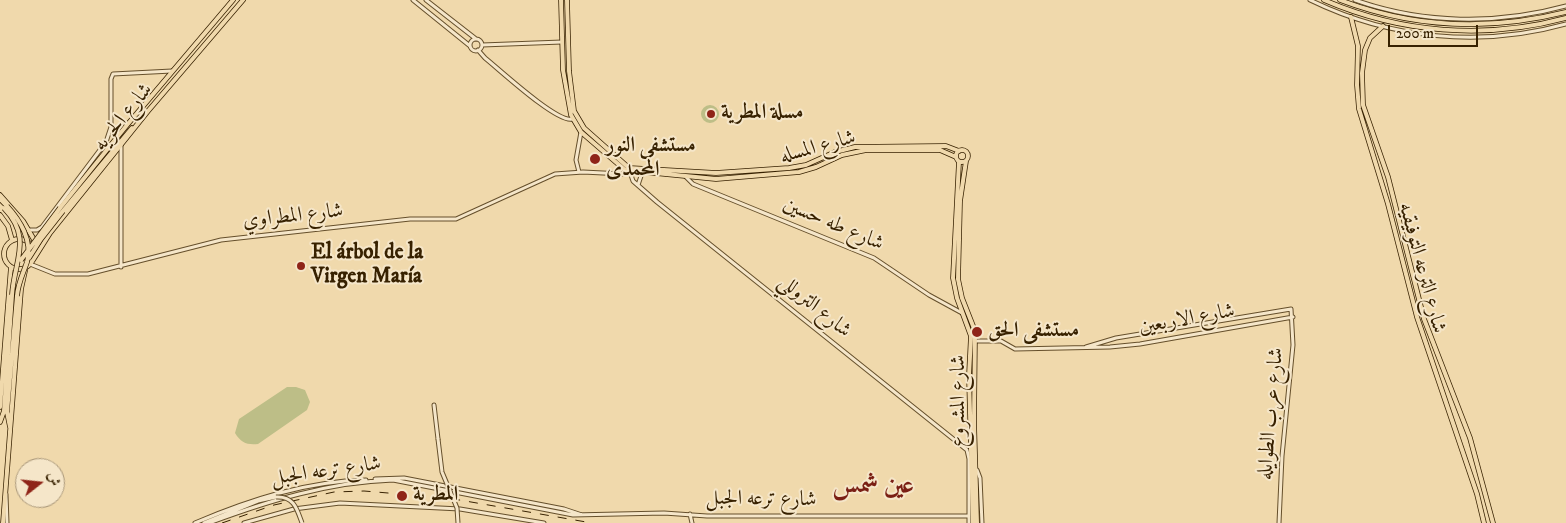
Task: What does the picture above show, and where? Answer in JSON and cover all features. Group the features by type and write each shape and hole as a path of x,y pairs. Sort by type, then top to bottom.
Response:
{"main road":[{"name":"شارع الحريه","path":"62,210 127,125 233,0"},
{"name":"شارع الحريه","path":"30,262 50,233 148,111 243,0"},
{"path":"561,0 565,92 572,119 580,132 618,166 630,172"},
{"name":"شارع المسله","path":"567,0 572,106 584,128 629,168 696,172 789,168 819,160 848,148 870,146 946,146 959,151"},
{"path":"1324,0 1363,15 1398,24 1434,30 1474,31 1514,28 1566,18"},
{"path":"1340,0 1401,18 1442,24 1474,25 1523,21 1566,12"},
{"name":"شارع الترعه التوفيقيه","path":"1351,17 1363,38 1362,68 1365,111 1388,177 1424,319 1470,438 1493,523"},
{"path":"1473,19 1474,25"},
{"path":"1363,38 1383,26"},
{"path":"1474,31 1474,37"},
{"name":"شارع الترعه التوفيقيه","path":"1363,38 1359,109 1388,204 1417,317 1460,441 1484,523"},
{"path":"19,265 28,248 124,136 148,111"},
{"name":"شارع المسله","path":"630,172 716,179 790,174 822,165 848,153 871,150 940,150 956,157"},
{"path":"959,151 967,152 968,157 966,161 959,162 956,157 959,151"},
{"path":"825,156 828,161"},
{"path":"819,160 822,165"},
{"name":"شارع المشروع","path":"966,161 960,205 958,279 962,298 974,326 974,421 977,470"},
{"name":"شارع المشروع","path":"959,162 954,278 955,294 971,336 970,453"},
{"path":"0,195 29,230 36,244 34,254 20,279 8,412 10,429 2,523"},
{"path":"0,199 13,218 20,235 19,265 12,295 4,411 0,422"},
{"path":"0,204 5,207 25,233 30,262"},
{"path":"19,294 26,268 41,239 62,210"},
{"path":"0,215 12,240"},
{"path":"42,227 44,233 50,233"},
{"path":"10,233 29,230"},
{"path":"0,407 9,265 2,254 12,240 19,238 28,241 33,247 34,254"},
{"path":"0,264 9,265 17,269 26,268"},
{"path":"8,292 15,287 19,294"},
{"path":"1460,441 1470,438"},
{"path":"970,453 973,523"},
{"path":"977,470 977,523"},
{"path":"1477,494 1485,492"}],"street":[{"path":"413,0 474,50 478,50 485,58 561,119 572,119"},
{"path":"426,0 482,45 562,42"},
{"path":"1310,0 1351,17 1383,26 1435,36 1474,37 1528,33 1566,24"},
{"path":"1355,0 1411,14 1473,19 1521,16 1566,6"},
{"path":"470,46 472,41 476,39"},
{"path":"478,50 482,45"},
{"name":"شارع الحريه","path":"42,227 106,142 110,132 111,79 114,74 175,70"},
{"path":"580,132 576,160 579,172 623,174 630,172"},
{"path":"121,145 122,267"},
{"name":"شارع المطراوي","path":"30,262 49,273 63,276 92,274 221,240 410,219 456,219 555,174 579,172"},
{"name":"شارع التروللي","path":"630,172 631,178 638,185 970,453"},
{"path":"638,185 642,173"},
{"name":"شارع طه حسين","path":"686,177 693,184 874,258 963,314"},
{"path":"29,230 37,230 42,227"},
{"name":"شارع الاربعين","path":"1086,347 1116,338 1291,309"},
{"name":"شارع عرب الطوايله","path":"1279,523 1282,456 1293,353 1293,317 1291,309"},
{"name":"شارع الاربعين","path":"975,341 1001,341 1015,349 1140,344 1293,317"},
{"path":"434,405 442,472 457,508 458,523"},
{"name":"شارع المشروع","path":"969,523 970,453"},
{"name":"شارع المشروع","path":"977,470 980,478 982,523"},
{"name":"شارع ترعه الجبل","path":"195,523 244,502 267,496 340,482 393,478 564,510 583,516"},
{"name":"شارع ترعه الجبل","path":"209,523 251,508 310,492 364,482 392,480 541,510 583,516 690,514 707,516 969,516"},
{"path":"4,490 8,500 7,523"},
{"path":"204,523 258,501 276,497 288,498 294,503 302,523"},
{"path":"244,523 298,508 340,503 460,509 544,523"},
{"path":"298,508 302,523"},
{"path":"690,514 692,523"}],"green space":[{"path":"710,105 718,110 719,114 714,122 710,123 702,118 701,114 706,106"},
{"path":"287,387 305,390 310,402 307,410 258,444 247,444 242,441 235,433 239,419"}],"railway":[{"path":"222,523 274,505 334,492 364,491 448,498 592,523"}],"place":[{"name":"مسلة المطرية","path":"711,114"},
{"name":"مستشفى النور المحمدى","path":"595,159"},
{"name":"El árbol de la Virgen María","path":"301,266"},
{"name":"مستشفى الحق","path":"977,332"},
{"name":"المطرية","path":"402,496"}],"district":[{"name":"عين شمس","path":"873,487"}]}
